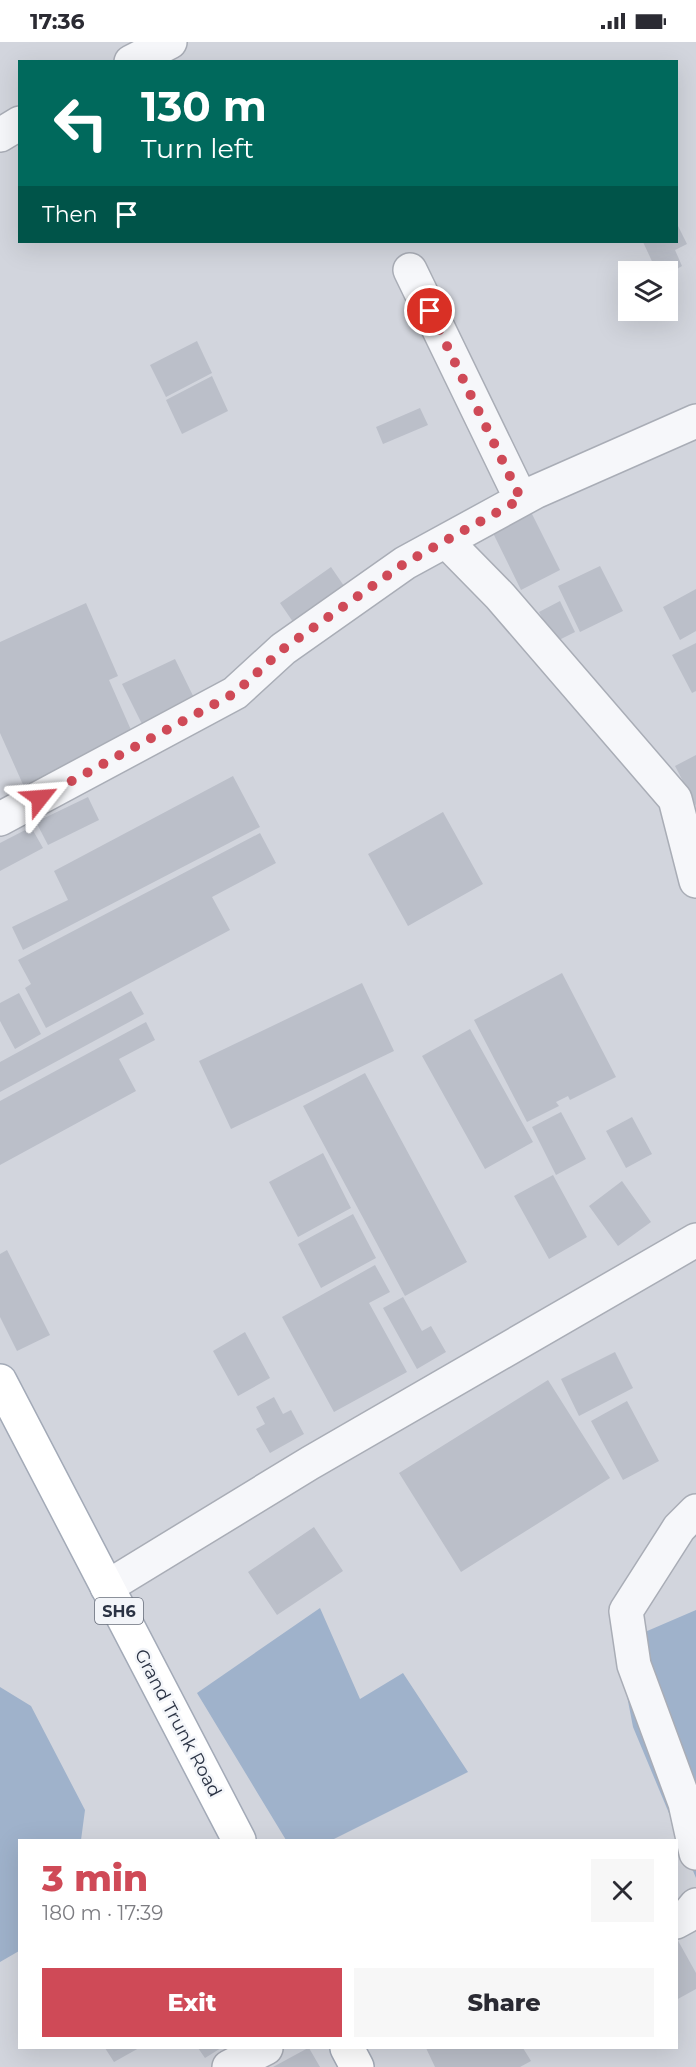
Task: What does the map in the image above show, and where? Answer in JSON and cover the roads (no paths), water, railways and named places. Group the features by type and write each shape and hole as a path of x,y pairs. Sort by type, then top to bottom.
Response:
{"main road":[{"name":"Grand Trunk Road","path":"0,1381 238,1839"},
{"path":"348,2049 357,2067"}],"street":[{"path":"135,60 170,42"},
{"path":"0,135 18,124"},
{"path":"410,270 521,499"},
{"path":"0,819 235,693 283,649 405,563 521,499 696,422"},
{"path":"446,541 500,596 675,799 696,881"},
{"path":"107,1587 310,1463 696,1240"},
{"path":"696,1510 680,1528 626,1611 634,1665 685,1803 696,1853"},
{"path":"678,1921 687,1916 696,1905"},
{"path":"229,2067 264,2049"}],"water":[{"path":"320,1608 360,1699 403,1673 468,1772 334,1839 285,1839 197,1693"},
{"path":"696,1610 696,1878 633,1727 617,1644"},
{"path":"0,1687 31,1706 85,1810 81,1839 18,1839 18,1952 0,1962"}]}
